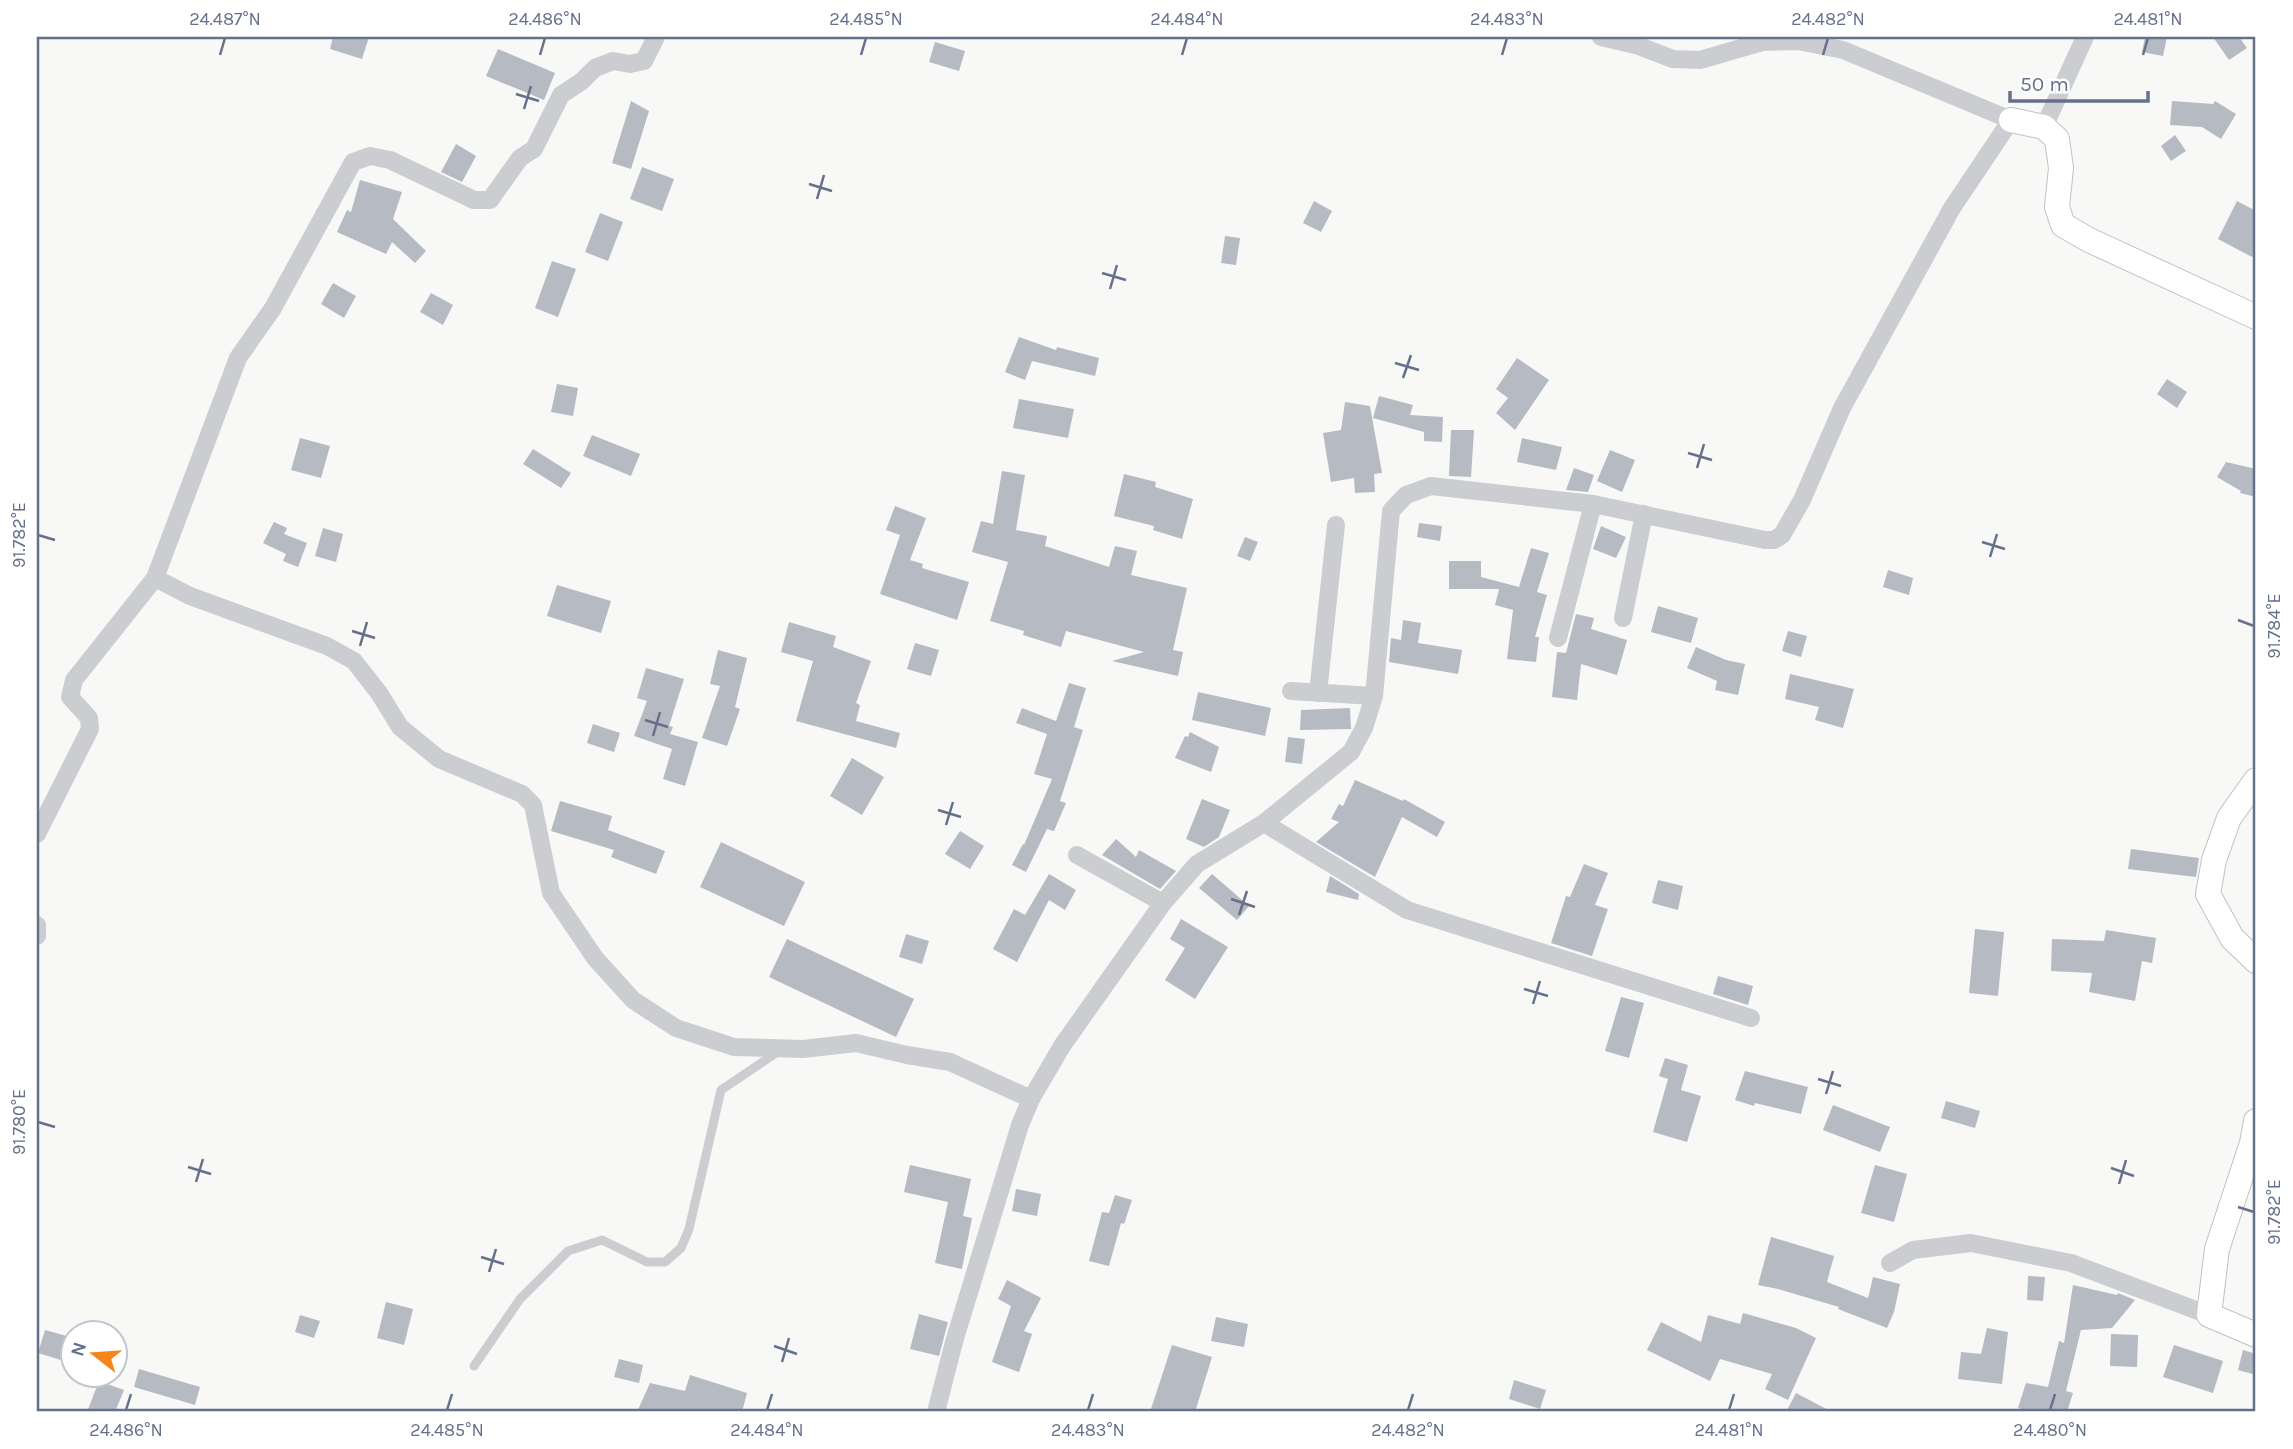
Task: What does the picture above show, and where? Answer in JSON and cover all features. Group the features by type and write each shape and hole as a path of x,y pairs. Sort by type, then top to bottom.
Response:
{"street":[{"path":"37,835 90,729 89,718 70,698 74,680 155,578 239,358 273,308 353,162 370,156 390,160 474,200 489,200 520,158 534,149 561,95 595,68 613,61 630,64 644,61 656,37"},
{"path":"1601,37 1639,46 1673,59 1700,60 1762,42 1798,41 1843,50 2011,120 2044,127 2057,139 2061,168 2057,207 2063,225 2089,240 2256,317"},
{"path":"2044,127 2085,37"},
{"path":"936,1412 958,1329 1020,1125 1031,1099 1062,1046 1164,903 1197,864 1264,822 1351,751 1364,728 1374,696 1391,511 1406,495 1431,486 1593,504 1765,540 1774,540 1782,535 1802,500 1842,408 1945,220 2011,120"},
{"path":"1558,638 1593,504"},
{"path":"1623,618 1644,514"},
{"path":"1318,693 1336,526"},
{"path":"155,578 190,596 327,646 354,661 379,693 400,727 439,759 522,794 533,805 551,893 595,958 632,1000 676,1028 734,1047 803,1049 856,1042 907,1055 950,1062 1031,1099"},
{"path":"1290,691 1374,696"},
{"path":"2256,780 2229,818 2214,860 2208,894 2232,938 2256,961"},
{"path":"1264,822 1407,910 1751,1018"},
{"path":"1077,855 1164,903"},
{"path":"37,925 37,936"},
{"path":"2209,1315 2217,1249 2252,1143 2256,1121"},
{"path":"1890,1263 1913,1250 1971,1243 2071,1263 2256,1335"}],"lane":[{"path":"474,1366 520,1299 568,1251 602,1240 647,1262 665,1262 681,1248 689,1229 721,1090 783,1048"}],"building":[{"path":"333,37 369,37 362,59 330,49"},
{"path":"2145,37 2167,37 2163,56 2142,52"},
{"path":"2213,37 2239,37 2247,48 2229,60"},
{"path":"935,42 965,51 959,71 929,62"},
{"path":"498,49 555,73 544,100 486,76"},
{"path":"631,101 649,111 631,169 612,163"},
{"path":"2172,101 2213,104 2215,101 2236,114 2221,139 2202,127 2170,125"},
{"path":"2175,135 2186,151 2171,161 2161,146"},
{"path":"456,144 476,156 462,182 441,172"},
{"path":"642,167 674,179 662,211 630,199"},
{"path":"360,180 402,192 393,219 426,251 415,263 392,242 386,254 337,232 347,210 351,212"},
{"path":"1314,201 1332,211 1321,232 1303,223"},
{"path":"2237,201 2256,211 2256,249 2252,257 2218,239"},
{"path":"600,213 623,222 608,261 585,252"},
{"path":"1225,236 1240,238 1236,265 1221,263"},
{"path":"552,261 576,269 558,317 535,308"},
{"path":"333,283 356,296 344,318 321,304"},
{"path":"431,293 453,305 443,325 420,312"},
{"path":"1019,337 1056,350 1057,347 1099,358 1095,376 1032,361 1025,380 1005,372"},
{"path":"1517,358 1549,380 1515,430 1496,413 1508,398 1496,389"},
{"path":"2167,379 2187,392 2177,408 2157,394"},
{"path":"557,384 578,388 573,416 551,412"},
{"path":"1379,396 1413,405 1410,415 1443,417 1442,442 1424,441 1424,432 1373,418"},
{"path":"1019,399 1074,409 1068,438 1013,428"},
{"path":"1345,402 1370,406 1382,473 1374,474 1375,492 1355,493 1354,478 1331,482 1323,433 1341,430"},
{"path":"1451,430 1474,430 1471,477 1449,476"},
{"path":"592,435 640,454 631,476 583,456"},
{"path":"300,438 330,446 321,478 291,470"},
{"path":"1522,438 1562,447 1556,470 1517,462"},
{"path":"533,449 571,473 561,488 523,464"},
{"path":"1610,450 1635,460 1622,492 1597,481"},
{"path":"2226,462 2256,469 2256,497 2240,493 2241,491 2217,477"},
{"path":"1574,468 1594,475 1588,492 1566,490"},
{"path":"1002,471 1025,475 1016,530 1047,536 1045,546 1109,567 1115,546 1137,551 1131,575 1187,588 1173,650 1183,652 1178,676 1112,661 1144,652 1066,631 1061,647 1023,635 1024,631 990,621 1008,562 972,552 981,521 993,524"},
{"path":"1124,474 1156,482 1155,487 1193,499 1182,539 1153,530 1154,526 1114,516"},
{"path":"895,506 926,518 910,560 923,564 922,568 969,582 957,620 880,594 900,535 886,530"},
{"path":"274,522 287,528 284,534 307,543 298,567 283,561 286,554 263,543"},
{"path":"1419,523 1442,526 1440,541 1417,537"},
{"path":"1601,526 1626,537 1616,558 1593,549"},
{"path":"323,528 343,534 336,562 315,556"},
{"path":"1245,537 1258,542 1250,561 1237,556"},
{"path":"1531,548 1549,553 1537,592 1547,595 1535,637 1539,637 1536,662 1507,659 1513,610 1495,605 1499,589 1449,589 1449,561 1481,561 1481,577 1519,587"},
{"path":"1888,570 1913,578 1909,595 1883,587"},
{"path":"557,585 611,601 601,633 547,616"},
{"path":"1658,606 1698,618 1691,643 1651,632"},
{"path":"1576,614 1594,618 1591,629 1627,640 1617,675 1581,664 1577,700 1552,697 1557,652 1566,653"},
{"path":"1403,620 1421,623 1418,643 1462,650 1458,674 1389,662 1391,638 1401,640"},
{"path":"789,622 836,636 833,647 871,661 856,703 860,705 856,721 900,733 896,748 796,721 813,661 781,652"},
{"path":"1788,631 1807,636 1801,657 1782,651"},
{"path":"915,643 939,650 931,676 907,669"},
{"path":"1696,647 1726,660 1745,664 1738,695 1715,690 1717,681 1687,668"},
{"path":"718,650 747,658 735,707 740,709 727,746 702,738 720,686 710,684"},
{"path":"646,668 684,679 669,726 673,727 670,734 698,742 685,786 663,779 672,749 634,736 647,701 637,698"},
{"path":"1790,674 1854,689 1843,728 1815,720 1819,707 1785,699"},
{"path":"1069,683 1086,688 1074,727 1083,730 1060,801 1066,803 1054,831 1047,829 1026,872 1012,865 1024,845 1052,779 1034,774 1047,734 1016,723 1022,708 1056,721"},
{"path":"1198,692 1271,708 1265,736 1192,720"},
{"path":"1350,708 1351,729 1300,730 1301,710"},
{"path":"593,724 620,733 614,752 587,743"},
{"path":"1190,732 1219,747 1211,772 1175,758 1185,736 1188,737"},
{"path":"1288,737 1305,739 1302,764 1285,762"},
{"path":"852,758 884,777 862,815 830,796"},
{"path":"1355,780 1403,801 1404,799 1445,822 1437,837 1402,817 1375,877 1316,842 1339,822 1331,819 1339,804 1343,806"},
{"path":"1202,799 1230,810 1219,837 1204,847 1186,839"},
{"path":"560,801 612,816 608,830 665,851 656,874 611,857 614,850 551,831"},
{"path":"960,831 984,846 970,869 945,854"},
{"path":"1116,839 1136,857 1139,850 1176,871 1160,889 1102,855"},
{"path":"721,842 805,882 784,926 700,887"},
{"path":"2131,849 2199,858 2196,877 2128,869"},
{"path":"1584,864 1608,873 1595,905 1608,909 1592,956 1551,943 1566,896 1570,897"},
{"path":"1049,874 1076,890 1065,910 1049,900 1017,962 993,949 1014,909 1025,915"},
{"path":"1212,874 1249,906 1237,920 1199,888"},
{"path":"1330,876 1359,894 1358,900 1326,892"},
{"path":"1658,880 1683,886 1678,910 1652,903"},
{"path":"1181,919 1228,947 1195,999 1165,980 1185,948 1170,939"},
{"path":"1975,929 2004,932 1998,996 1969,993"},
{"path":"2106,930 2156,938 2152,963 2142,961 2135,1001 2089,992 2092,973 2051,971 2052,939 2104,941"},
{"path":"906,934 929,941 922,964 899,957"},
{"path":"787,939 914,999 896,1037 769,977"},
{"path":"1718,976 1753,986 1748,1005 1713,994"},
{"path":"1621,997 1644,1003 1629,1058 1605,1051"},
{"path":"1665,1058 1688,1065 1681,1090 1701,1096 1687,1142 1653,1132 1668,1079 1659,1076"},
{"path":"1745,1071 1808,1087 1801,1114 1735,1100"},
{"path":"1946,1101 1980,1111 1975,1128 1941,1118"},
{"path":"1833,1105 1890,1127 1880,1152 1823,1130"},
{"path":"910,1165 971,1179 963,1216 972,1218 962,1269 935,1263 948,1202 904,1192"},
{"path":"1875,1165 1907,1174 1894,1222 1861,1213"},
{"path":"1016,1189 1041,1194 1037,1216 1012,1211"},
{"path":"1115,1195 1132,1200 1124,1224 1121,1223 1109,1266 1089,1261 1102,1212 1109,1213"},
{"path":"1771,1237 1834,1256 1827,1282 1868,1298 1873,1277 1900,1284 1894,1312 1887,1328 1838,1309 1839,1307 1758,1285"},
{"path":"2028,1276 2045,1277 2043,1301 2027,1300"},
{"path":"1007,1280 1041,1298 1024,1331 1032,1334 1019,1372 992,1362 1011,1306 998,1299"},
{"path":"2073,1285 2117,1295 2118,1293 2135,1300 2112,1328 2081,1330 2066,1391 2073,1393 2067,1412 2032,1412 2018,1408 2026,1383 2048,1387 2059,1341 2064,1343"},
{"path":"386,1302 413,1309 404,1345 377,1338"},
{"path":"1743,1313 1796,1328 1816,1338 1788,1400 1765,1389 1772,1374 1720,1359 1710,1381 1647,1350 1661,1322 1701,1342 1708,1315 1740,1324"},
{"path":"919,1314 948,1322 939,1356 910,1349"},
{"path":"300,1315 320,1321 314,1338 295,1332"},
{"path":"1216,1317 1248,1324 1244,1347 1211,1341"},
{"path":"1987,1328 2008,1332 2002,1384 1958,1379 1961,1352 1981,1354"},
{"path":"45,1330 60,1334 60,1360 38,1353"},
{"path":"2111,1334 2138,1335 2137,1367 2110,1366"},
{"path":"1172,1345 1212,1357 1195,1412 1150,1412"},
{"path":"2174,1345 2223,1361 2213,1393 2163,1377"},
{"path":"2243,1350 2256,1354 2256,1375 2238,1370"},
{"path":"619,1359 643,1365 639,1383 614,1377"},
{"path":"139,1369 200,1387 195,1405 134,1387"},
{"path":"690,1375 747,1393 742,1412 637,1412 650,1383 685,1391"},
{"path":"1514,1380 1546,1390 1540,1409 1509,1399"},
{"path":"96,1390 124,1390 115,1412 87,1412"},
{"path":"1796,1393 1832,1412 1786,1412"}]}
